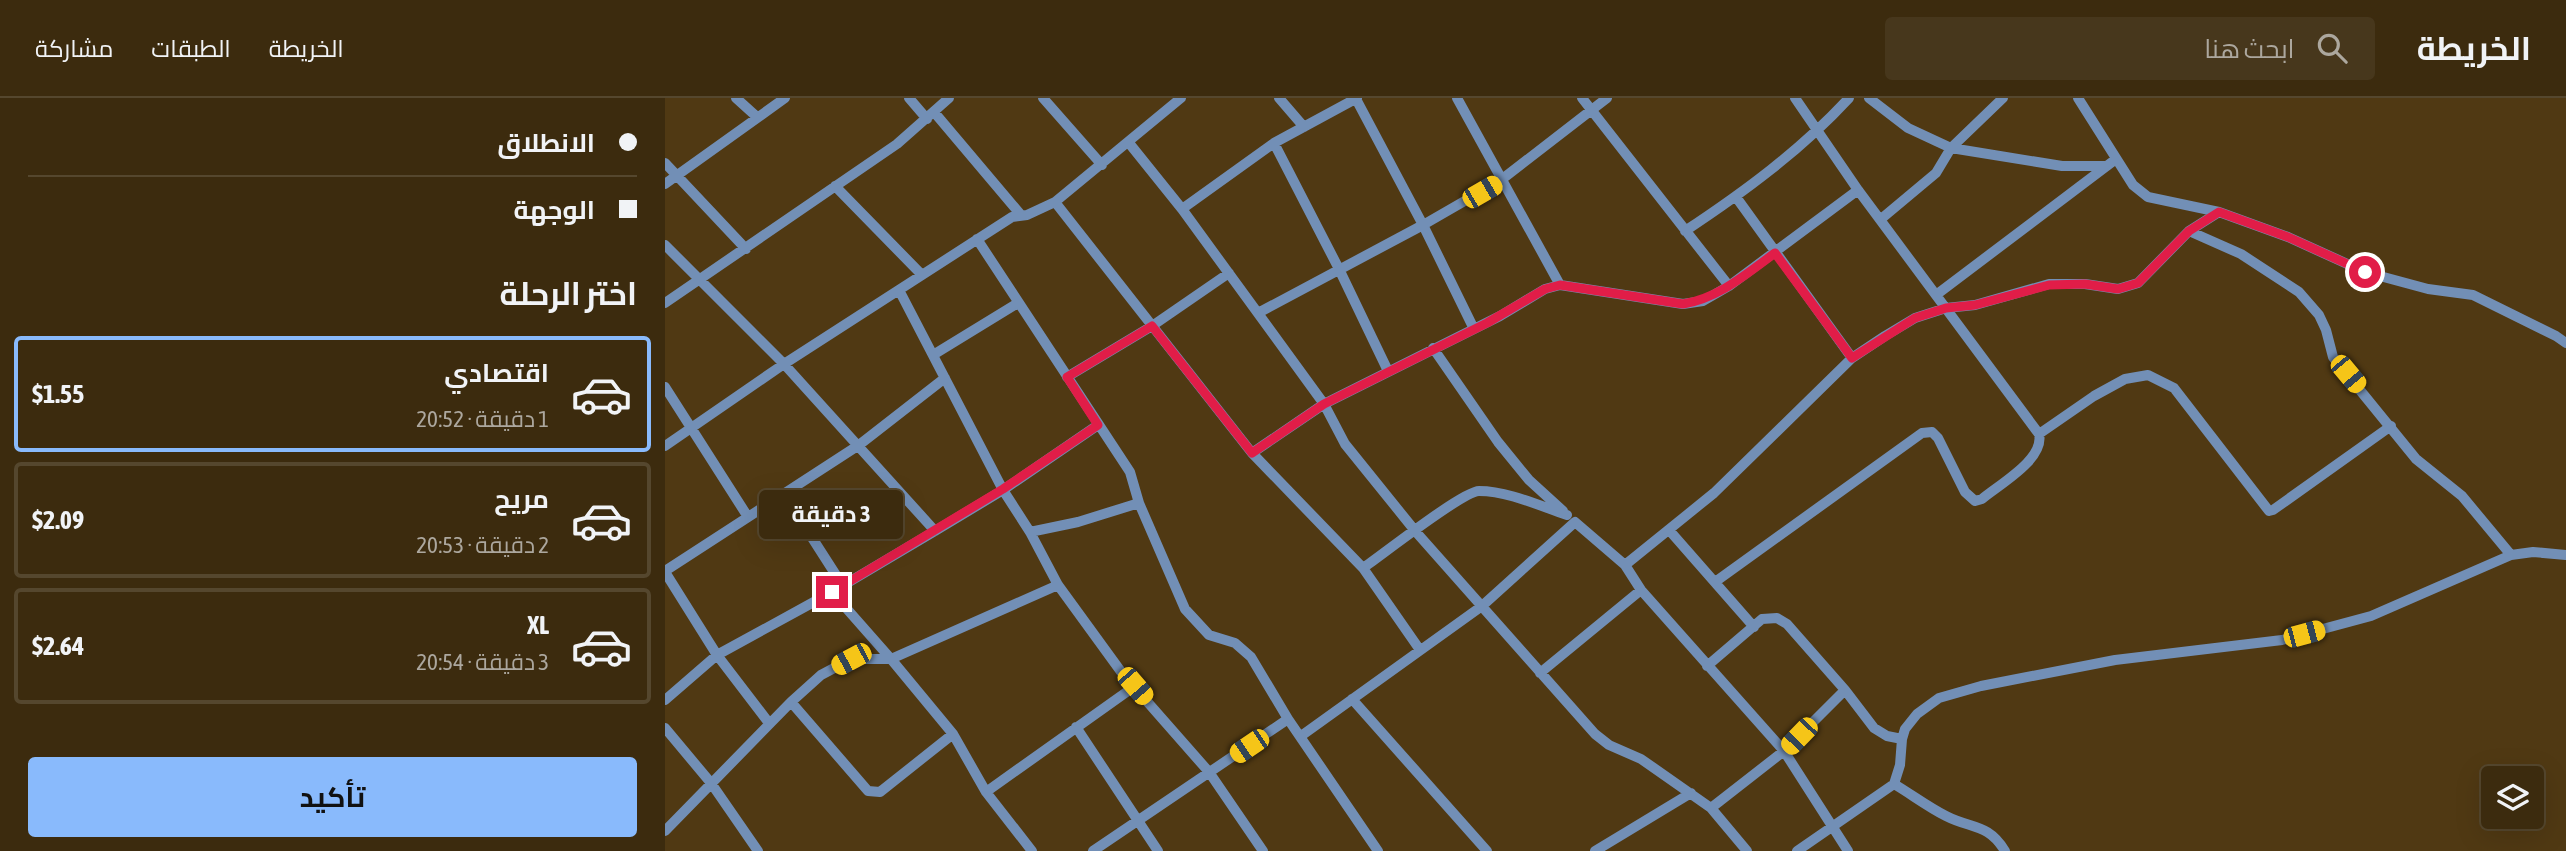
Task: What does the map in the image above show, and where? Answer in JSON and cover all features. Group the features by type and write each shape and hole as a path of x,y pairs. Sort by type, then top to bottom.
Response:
{"street":[{"path":"736,98 757,117"},
{"path":"665,184 785,98"},
{"path":"909,98 930,116 1021,215"},
{"path":"665,303 897,144 949,98"},
{"path":"1044,98 1102,164"},
{"path":"1279,98 1304,127"},
{"path":"1182,209 1274,143 1357,98 1474,329"},
{"path":"1457,98 1560,285"},
{"path":"1582,98 1729,286"},
{"path":"1258,313 1501,180 1607,98"},
{"path":"1714,582 1922,433 1932,432 1938,438 1965,492 1975,501 1982,499 2032,459 2039,449 2039,433 1858,190 1795,98"},
{"path":"1685,231 1736,197 1818,132 1849,98"},
{"path":"1869,98 1908,128 1951,148 2062,166 2112,162"},
{"path":"1881,219 1936,173 1951,148 2003,98"},
{"path":"2078,98 2112,162 2148,197 2219,212 2288,237 2365,272 2428,289 2473,295 2566,343"},
{"path":"665,446 784,364 1012,217 1027,215 1055,202 1129,143 1178,99"},
{"path":"1129,143 1182,209 1324,404 1345,444 1416,532 1595,734 1609,745 1641,759 1711,808 1747,851"},
{"path":"1274,143 1388,371"},
{"path":"1936,295 2112,162"},
{"path":"665,163 746,248"},
{"path":"835,187 922,275"},
{"path":"1252,453 1324,404 1474,329 1545,289 1560,285 1683,304 1703,301 1729,286 1858,190"},
{"path":"1736,197 1852,358"},
{"path":"1055,202 1252,453 1363,568 1420,650"},
{"path":"1625,565 1714,493 1852,358 1915,318 1946,308 1975,305 2049,285 2085,284 2118,289 2138,283 2189,231 2219,212"},
{"path":"2189,231 2241,254 2299,292 2319,315 2333,357 2416,459 2462,496 2511,555"},
{"path":"977,239 1130,472 1139,503 1185,610 1209,635 1235,643 1245,650 1288,719 1378,851"},
{"path":"665,244 784,364 935,531"},
{"path":"1067,377 1152,326 1229,273"},
{"path":"899,290 1003,489 1058,584 1109,657 1209,772 1263,851"},
{"path":"933,355 1019,303"},
{"path":"1433,348 1529,480 1625,565 1641,590 1784,751 1848,851"},
{"path":"2039,433 2125,379 2148,375 2174,388 2269,511 2391,426"},
{"path":"769,723 717,654 665,571 859,444 945,378"},
{"path":"665,387 748,517"},
{"path":"665,701 717,654 843,586 935,531 1098,425"},
{"path":"1363,568 1416,532 1457,499 1476,491 1498,493 1571,518"},
{"path":"783,494 843,586"},
{"path":"1030,532 1078,522 1139,503"},
{"path":"1301,736 1482,606 1571,518"},
{"path":"1669,530 1754,627"},
{"path":"1797,851 1894,784 1900,765 1902,739 1910,721 1939,698 1952,693 2115,660 2282,640 2371,616 2511,555 2533,552 2566,555"},
{"path":"665,831 769,723 821,675 851,659 891,659 1058,584"},
{"path":"1540,673 1641,590"},
{"path":"832,592 953,734 986,792 1032,851"},
{"path":"1707,666 1762,620 1777,618 1787,624 1879,733 1902,739"},
{"path":"986,792 1135,686"},
{"path":"1711,808 1784,751 1845,690"},
{"path":"1352,699 1487,851"},
{"path":"791,702 867,790 876,793 953,734"},
{"path":"1093,851 1288,719"},
{"path":"1076,727 1158,851"},
{"path":"665,728 711,783 758,851"},
{"path":"1894,784 1946,816 1987,830 1996,837 2005,851"},
{"path":"1595,851 1691,793"}],"route":[{"path":"832,592 1003,489 1098,425 1067,377 1152,326 1252,453 1324,404 1487,323 1545,289 1560,285 1683,304 1703,301 1775,253 1852,358 1915,318 1946,308 1975,305 2049,285 2085,284 2118,289 2138,283 2189,231 2219,212 2288,237 2365,272"}]}
